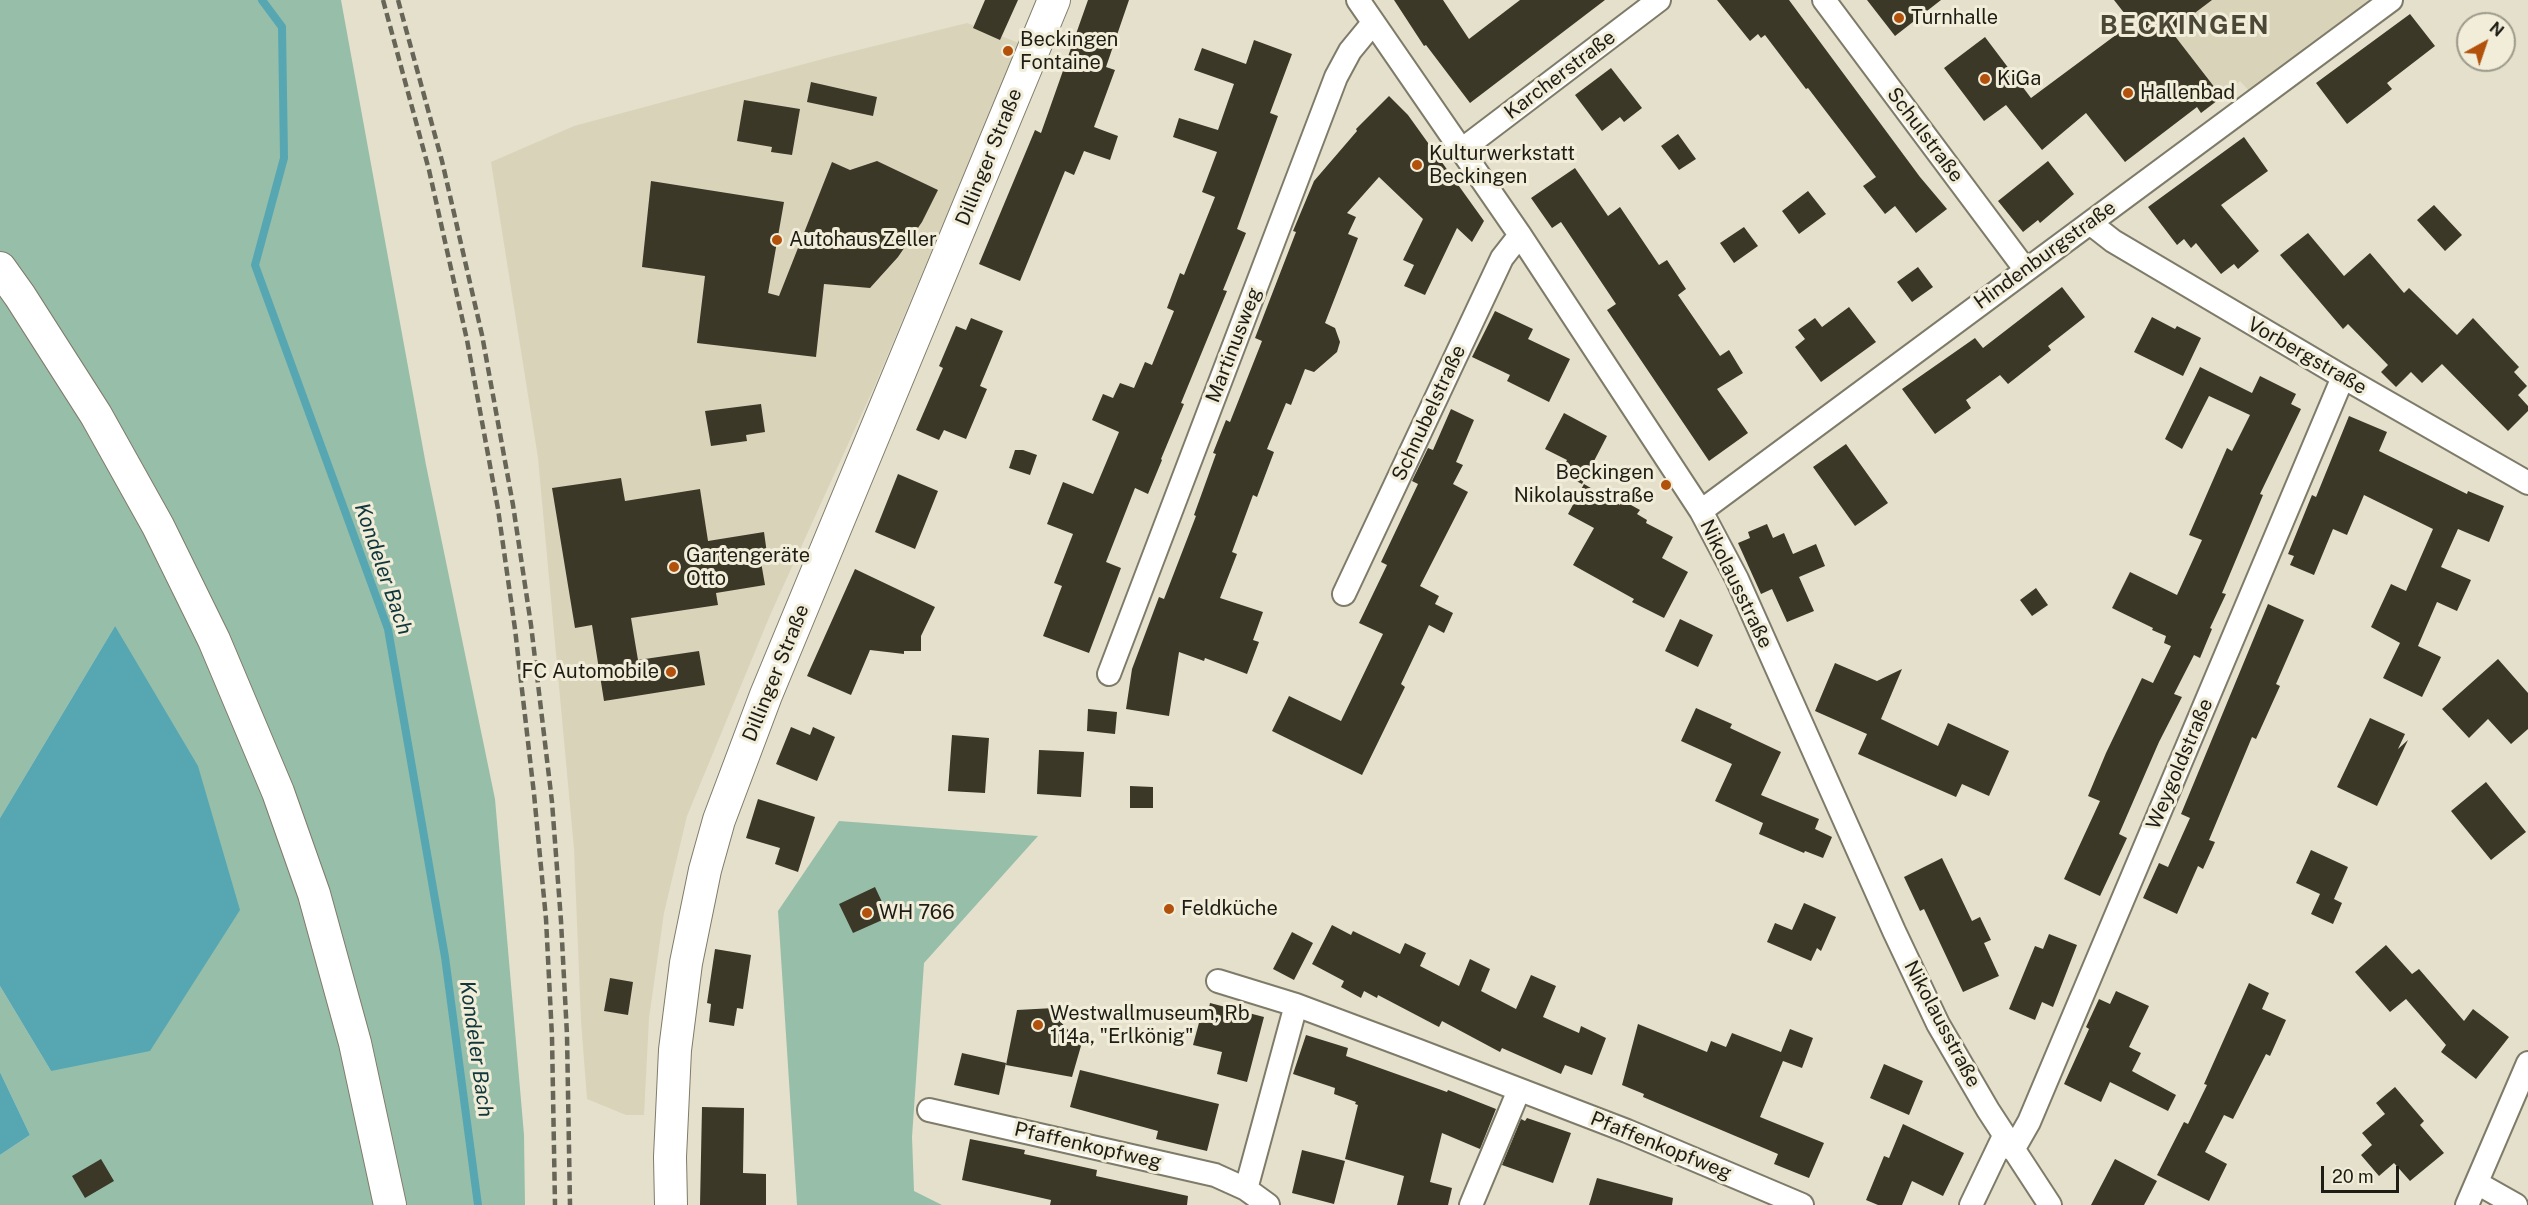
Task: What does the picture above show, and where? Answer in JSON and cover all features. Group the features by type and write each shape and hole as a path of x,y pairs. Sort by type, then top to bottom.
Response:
{"street":[{"name":"Dillinger Straße","path":"671,1205 670,1156 675,1050 693,928 705,870 719,820 766,695 1054,0"},
{"name":"Nikolausstraße","path":"1358,0 1520,235 1701,511 1737,579 1894,931 1938,1024 2009,1143 2050,1205"},
{"name":"Karcherstraße","path":"1460,151 1659,0"},
{"name":"Schulstraße","path":"1824,0 2025,269"},
{"name":"Hindenburgstraße","path":"1701,511 2391,0"},
{"name":"Martinusweg","path":"1109,674 1336,77 1350,51 1373,23"},
{"name":"Vorbergstraße","path":"2090,223 2113,241 2528,483"},
{"name":"Schnubelstraße","path":"1344,594 1502,258 1520,235"},
{"path":"0,268 96,415 158,526 214,640 278,792 314,894 355,1043 390,1205"},
{"name":"Weygoldstraße","path":"1971,1205 2009,1143 2029,1122 2343,377"},
{"name":"Pfaffenkopfweg","path":"1218,981 1296,1005 1627,1131 1802,1205"},
{"path":"1246,1189 1296,1005"},
{"path":"2468,1205 2528,1063"},
{"path":"1472,1205 1519,1090"},
{"name":"Pfaffenkopfweg","path":"929,1110 1215,1175 1246,1189 1268,1205"},
{"path":"2477,1184 2516,1205"}],"shaded area":[{"path":"2114,0 2372,0 2249,91 2240,81 2201,113"},
{"path":"967,23 1019,43 875,385 771,613 687,816 664,913 649,1018 644,1115 626,1115 587,1099 581,1021 574,849 538,458 491,162 574,126"}],"green space":[{"path":"0,0 341,0 426,465 495,799 524,1135 525,1205 0,1205 0,1155 30,1135 0,1072 0,986 51,1071 115,626 0,818"},
{"path":"839,821 1038,836 924,963 912,1137 914,1191 942,1205 797,1205 778,911"}],"water":[{"path":"115,626 198,766 240,910 150,1051 51,1071 0,986 0,818"},
{"path":"0,1072 30,1135 0,1155"}],"building":[{"path":"985,0 1018,0 1000,40 973,28"},
{"path":"1088,0 1129,0 1106,67 1115,70 1094,127 1118,136 1110,160 1084,151 1074,175 1065,171 1020,281 979,264 1035,130 1041,133"},
{"path":"1394,0 1443,0 1469,39 1520,0 1605,0 1470,103 1426,45 1424,46"},
{"path":"1717,0 1789,0 1920,177 1947,209 1916,233 1895,206 1885,214 1863,186 1876,177 1808,88 1806,89 1765,35 1761,38 1758,34 1750,41"},
{"name":"Turnhalle","path":"1867,0 1941,0 1895,36"},
{"path":"2114,0 2212,0 2171,31 2222,97 2201,113 2197,107 2125,162 2086,113 2042,150 2006,105 1984,121 1944,68 1985,37 2031,98 2132,23"},
{"path":"2410,14 2435,46 2387,83 2392,89 2347,124 2316,83"},
{"path":"1254,40 1292,54 1270,113 1278,116 1237,229 1246,233 1223,290 1227,291 1181,403 1184,404 1148,494 1135,488 1106,562 1121,568 1089,653 1043,636 1062,586 1054,583 1073,534 1047,524 1063,482 1093,494 1119,432 1092,420 1103,394 1113,398 1120,383 1134,388 1145,362 1152,365 1174,311 1167,308 1180,273 1184,275 1215,197 1202,192 1217,152 1173,137 1179,118 1218,130 1234,84 1194,70 1202,48 1246,64"},
{"path":"1611,68 1642,108 1624,122 1620,117 1602,131 1575,95"},
{"path":"811,82 877,97 873,116 807,102"},
{"path":"1389,96 1408,115 1484,221 1472,242 1457,228 1425,295 1404,286 1414,265 1403,260 1423,219 1379,177 1347,213 1356,217 1348,234 1358,238 1325,323 1335,328 1340,342 1337,352 1314,372 1305,369 1291,405 1286,403 1267,449 1274,452 1257,497 1253,495 1232,552 1237,554 1220,598 1263,612 1253,640 1259,642 1247,674 1205,658 1204,661 1179,652 1169,716 1126,709 1132,669 1159,597 1164,599 1196,516 1194,515 1216,454 1213,453 1226,420 1230,422 1262,341 1255,338 1296,232 1293,231 1314,181 1357,131 1356,129"},
{"path":"744,100 800,109 792,155 771,152 772,147 737,141"},
{"path":"1678,134 1696,159 1679,170 1661,146"},
{"path":"2244,137 2268,171 2221,205 2259,251 2238,269 2234,264 2221,274 2196,243 2191,248 2184,239 2177,245 2148,207"},
{"name":"Autohaus Zeller","path":"877,161 938,190 922,222 898,257 870,288 824,284 816,357 697,343 705,276 642,267 651,181 784,202 768,293 779,296 832,162 850,170"},
{"path":"2048,161 2074,194 2040,223 2038,220 2023,232 1998,201"},
{"path":"1575,168 1608,216 1620,207 1659,265 1667,260 1686,289 1678,295 1720,356 1729,350 1743,373 1717,389 1748,433 1709,461 1607,310 1616,304 1561,222 1552,228 1531,198"},
{"path":"1808,191 1826,214 1799,234 1782,211"},
{"path":"2434,205 2462,235 2445,251 2417,220"},
{"path":"1744,227 1758,246 1734,263 1720,243"},
{"path":"2308,233 2344,276 2370,253 2404,293 2409,288 2457,335 2473,318 2519,367 2514,372 2527,386 2518,395 2528,406 2528,411 2508,431 2442,364 2422,383 2411,372 2396,387 2381,372 2388,365 2348,324 2343,329 2280,255"},
{"path":"1918,267 1933,287 1912,302 1897,282"},
{"path":"2062,287 2085,317 2048,346 2051,350 2008,384 2000,375 1966,400 1971,408 1935,434 1902,389 1975,338 1983,348"},
{"path":"1849,307 1876,342 1821,382 1795,347 1805,339 1798,330 1815,318 1822,327"},
{"path":"1495,311 1533,329 1528,339 1570,359 1549,402 1507,381 1510,375 1472,357"},
{"path":"2152,317 2175,329 2177,326 2201,338 2183,376 2134,352"},
{"path":"971,318 1003,331 980,386 987,389 966,439 944,430 939,440 916,430 943,368 939,366 956,326 966,330"},
{"path":"2200,367 2252,393 2260,376 2296,394 2291,404 2301,409 2260,494 2263,495 2222,593 2226,594 2210,628 2212,629 2200,658 2194,655 2174,694 2182,697 2159,742 2119,834 2127,838 2100,896 2064,879 2100,801 2088,796 2106,753 2142,678 2153,683 2171,646 2164,643 2166,636 2112,608 2130,572 2177,595 2202,540 2189,535 2227,448 2232,451 2250,415 2209,396 2182,449 2165,439"},
{"path":"761,404 765,432 746,435 747,441 711,446 705,411"},
{"path":"1451,409 1474,420 1456,462 1463,465 1453,484 1468,492 1420,586 1439,596 1435,604 1453,613 1444,633 1429,625 1401,684 1405,687 1362,775 1272,731 1289,696 1341,721 1383,634 1359,623 1387,565 1381,562 1418,484 1412,481 1428,448 1433,450"},
{"path":"1564,413 1607,436 1582,484 1561,473 1567,460 1545,449"},
{"path":"2349,416 2387,432 2379,451 2467,494 2468,491 2504,506 2489,542 2458,529 2441,567 2471,580 2457,611 2437,602 2418,646 2441,657 2422,697 2383,678 2400,643 2371,627 2391,584 2406,591 2433,529 2364,495 2347,535 2333,529 2314,575 2290,565 2294,556 2288,554 2312,495 2316,497"},
{"path":"1846,444 1888,503 1855,526 1813,467"},
{"path":"1015,450 1037,455 1030,475 1009,468"},
{"path":"898,474 938,491 915,549 875,532"},
{"path":"621,478 625,501 700,489 708,541 764,532 768,561 761,562 765,585 716,593 718,605 631,618 638,660 699,651 705,685 604,701 592,625 575,628 552,488"},
{"path":"1584,484 1620,505 1622,500 1640,510 1637,514 1647,520 1646,523 1673,537 1662,558 1688,572 1664,618 1632,602 1634,599 1573,565 1594,528 1568,514"},
{"path":"1767,524 1773,538 1784,533 1793,554 1816,544 1825,566 1799,577 1814,611 1787,622 1772,589 1761,594 1738,543 1750,538 1748,532"},
{"path":"855,569 935,607 921,636 921,651 904,651 904,654 870,650 851,695 807,676"},
{"path":"2036,588 2048,605 2032,616 2020,600"},
{"path":"2268,604 2304,620 2276,684 2280,686 2256,739 2252,737 2209,840 2215,842 2203,869 2198,866 2177,914 2143,898 2159,863 2168,867 2190,818 2181,814"},
{"path":"1680,619 1713,635 1698,667 1665,651"},
{"path":"2498,659 2528,693 2528,729 2511,744 2488,719 2469,738 2442,709"},
{"path":"1835,663 1877,681 1902,669 1881,719 1938,746 1948,723 2009,751 1989,796 1962,784 1956,797 1858,754 1867,734 1815,711"},
{"path":"1696,708 1732,724 1730,728 1781,752 1761,795 1819,819 1815,829 1832,837 1823,858 1805,851 1804,853 1759,834 1763,823 1715,801 1732,764 1681,741"},
{"path":"1088,709 1117,712 1115,734 1087,731"},
{"path":"2370,718 2405,734 2398,749 2408,740 2377,806 2337,787"},
{"path":"791,727 810,735 813,727 835,737 817,781 776,764"},
{"path":"952,735 989,738 985,793 948,791"},
{"path":"1039,750 1084,752 1081,797 1037,794"},
{"path":"2486,782 2526,832 2491,860 2451,811"},
{"path":"1130,786 1153,787 1153,808 1130,808"},
{"path":"758,799 815,817 798,872 775,864 780,848 746,838"},
{"path":"2311,850 2348,867 2334,899 2342,903 2333,924 2311,914 2320,894 2296,883"},
{"path":"1942,858 1972,921 1980,917 1991,940 1984,943 1999,976 1963,992 1924,909 1920,911 1904,877"},
{"name":"WH 766","path":"875,887 889,917 853,933 839,904"},
{"path":"1804,903 1836,917 1821,951 1817,948 1811,961 1767,942 1775,923 1792,930"},
{"path":"1332,925 1351,935 1353,931 1400,954 1405,943 1426,953 1420,966 1459,986 1470,959 1490,969 1481,991 1516,1009 1531,975 1556,986 1543,1017 1579,1033 1581,1026 1606,1038 1592,1075 1565,1065 1561,1074 1502,1048 1500,1052 1442,1021 1439,1027 1378,995 1377,998 1364,991 1361,998 1341,987 1344,981 1312,964"},
{"path":"1292,932 1313,943 1294,980 1273,969"},
{"path":"2049,934 2077,945 2053,1007 2042,1002 2035,1020 2009,1009 2035,946 2043,949"},
{"path":"2386,945 2412,974 2419,969 2464,1021 2473,1009 2509,1037 2476,1079 2441,1052 2446,1045 2406,999 2390,1012 2355,972"},
{"path":"715,949 751,955 743,1009 737,1008 734,1026 709,1022 711,1004 707,1003"},
{"path":"610,978 633,982 628,1015 604,1011"},
{"path":"2249,983 2269,993 2262,1009 2286,1020 2270,1056 2266,1054 2233,1119 2224,1115 2205,1152 2227,1164 2209,1201 2157,1175 2184,1122 2188,1124 2207,1085 2204,1084"},
{"path":"2116,991 2149,1006 2129,1047 2141,1053 2132,1071 2176,1095 2168,1111 2110,1082 2101,1102 2064,1084 2089,1029 2086,1027 2099,999 2110,1004"},
{"path":"1210,1003 1264,1017 1247,1082 1217,1074 1222,1052 1193,1045 1200,1019 1206,1021"},
{"name":"Westwallmuseum, Rb 114a, \"Erlkönig\"","path":"1054,1008 1056,1017 1072,1034 1085,1032 1072,1077 1006,1065 1017,1010"},
{"path":"1638,1024 1707,1052 1711,1041 1726,1047 1732,1033 1781,1052 1790,1029 1813,1038 1802,1068 1783,1061 1760,1117 1824,1143 1809,1178 1774,1164 1778,1154 1643,1097 1644,1094 1622,1085"},
{"path":"1306,1035 1348,1048 1346,1056 1447,1092 1448,1090 1496,1109 1480,1149 1442,1133 1430,1182 1452,1188 1448,1205 1397,1205 1404,1176 1345,1159 1358,1105 1355,1104 1356,1102 1334,1094 1335,1088 1293,1074"},
{"path":"962,1053 1006,1063 999,1095 954,1085"},
{"path":"1884,1064 1923,1081 1909,1115 1870,1098"},
{"path":"1080,1070 1219,1104 1207,1151 1156,1139 1158,1131 1070,1107"},
{"path":"2395,1087 2424,1121 2420,1125 2444,1153 2410,1181 2394,1163 2379,1176 2361,1155 2372,1145 2362,1133 2385,1114 2376,1103"},
{"path":"702,1107 744,1108 743,1173 766,1174 766,1205 700,1205"},
{"path":"1527,1118 1571,1133 1553,1183 1502,1165 1521,1119 1525,1121"},
{"path":"1903,1124 1964,1153 1943,1196 1912,1181 1902,1205 1878,1205 1866,1200 1884,1156 1889,1158"},
{"path":"970,1139 1025,1150 1024,1154 1097,1170 1096,1176 1188,1196 1187,1205 1050,1205 1051,1200 962,1180"},
{"path":"1302,1150 1345,1161 1334,1204 1292,1193"},
{"path":"101,1159 114,1181 85,1198 72,1176"},
{"path":"2115,1159 2157,1181 2144,1205 2091,1205"},
{"path":"1597,1178 1673,1198 1672,1205 1589,1205"}],"waterway":[{"name":"Kondeler Bach","path":"262,0 282,27 284,158 255,265 388,629 445,957 478,1205"}],"railway":[{"path":"383,0 429,170 467,340 498,509 515,629 546,919 552,1037 555,1205"},
{"path":"398,0 442,161 482,335 513,505 531,625 552,802 561,921 567,1035 570,1205"}],"place":[{"name":"Turnhalle","path":"1899,18"},
{"name":"Beckingen Fontaine","path":"1008,51"},
{"name":"KiGa","path":"1985,79"},
{"name":"Hallenbad","path":"2128,93"},
{"name":"Kulturwerkstatt Beckingen","path":"1417,165"},
{"name":"Autohaus Zeller","path":"777,240"},
{"name":"Beckingen Nikolausstraße","path":"1666,485"},
{"name":"Gartengeräte Otto","path":"674,567"},
{"name":"FC Automobile","path":"671,672"},
{"name":"Feldküche","path":"1169,909"},
{"name":"WH 766","path":"867,913"},
{"name":"Westwallmuseum, Rb 114a, \"Erlkönig\"","path":"1038,1025"}],"district":[{"name":"BECKINGEN","path":"2185,26"}]}
